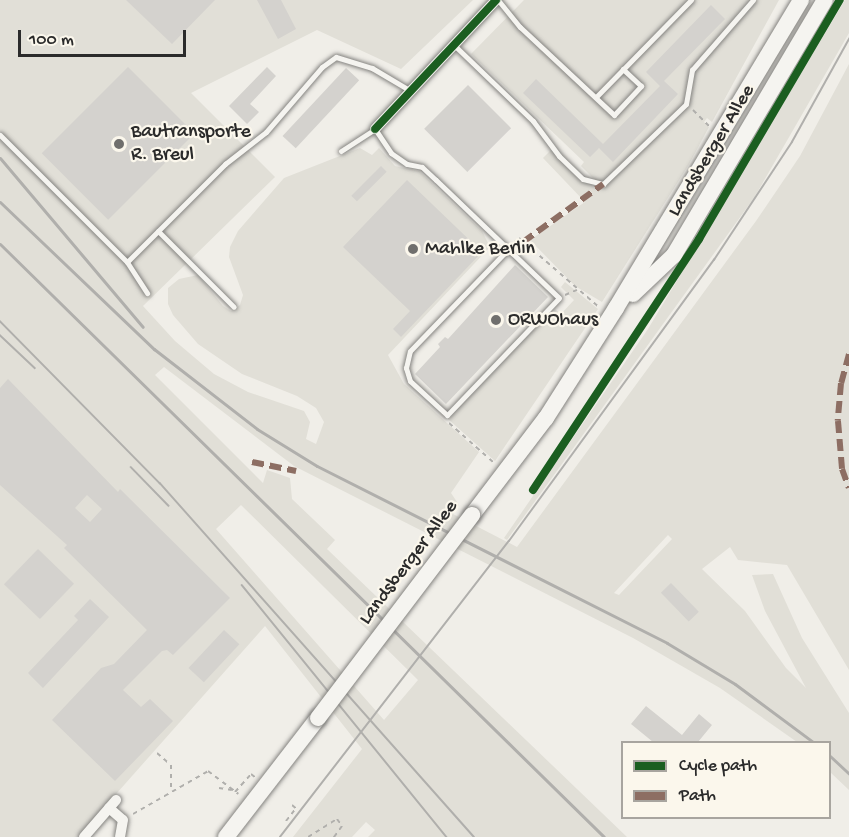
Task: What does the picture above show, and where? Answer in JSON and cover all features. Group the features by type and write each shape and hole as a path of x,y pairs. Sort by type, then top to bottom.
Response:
{"main road":[{"name":"Landsberger Allee","path":"226,837 546,418 616,309 801,0"},
{"name":"Landsberger Allee","path":"616,309 674,255 825,0"}],"street":[{"path":"375,129 409,90 497,0"},
{"path":"84,837 112,804 123,820 120,837"}],"lane":[{"path":"497,0 520,27 614,115 641,86 623,69"},
{"path":"596,97 691,0"},
{"path":"453,44 533,121 559,156 583,179 603,184 686,104 692,70 753,0"},
{"path":"127,262 225,164 266,132 322,67 336,57 372,68 409,90"},
{"path":"341,151 375,129 391,153 422,167 508,249 559,298 447,415 410,381 406,368 410,351 508,249"},
{"path":"0,135 127,262 147,293"},
{"path":"158,231 234,307"}],"path":[{"path":"699,115 710,126"},
{"path":"508,249 519,237 577,291 599,307"},
{"path":"559,298 577,291"},
{"path":"447,415 447,421 494,462"},
{"path":"157,753 171,765 171,790"},
{"path":"123,820 171,790 208,771 235,792"},
{"path":"235,792 250,774 254,777"},
{"path":"219,788 235,792"},
{"path":"286,821 295,808"},
{"path":"308,837 337,819 342,826 334,837"}],"shaded area":[{"path":"0,0 473,0 401,69 317,30 191,93 275,177 143,306 175,341 214,374 248,392 304,411 310,422 306,439 316,444 324,422 316,408 297,396 242,374 198,344 173,315 168,304 168,288 179,279 198,275 223,306 231,311 240,305 243,295 229,257 230,247 238,231 284,178 360,148 372,155 379,148 395,166 419,171 482,231 490,247 388,355 404,384 479,452 451,493 459,505 453,514 517,547 756,221 800,156 849,64 849,670 787,565 738,560 730,547 702,569 745,611 786,668 806,688 765,611 752,575 773,574 802,638 849,713 849,790 831,773 831,741 796,741 720,688 633,638 294,466 164,367 155,375 263,483 267,470 290,478 292,499 335,540 327,549 627,837 368,837 375,830 366,822 352,837 293,837 362,749 265,626 78,837 0,837","holes":["241,505 418,680 384,720 216,529","668,535 672,539 619,595 614,593"]},
{"path":"524,0 779,0 712,122 707,118 704,122 709,127 688,166 602,302 575,286 530,240 585,202 543,158 551,150 586,183 602,187 581,166 584,162 471,54"},
{"path":"845,0 849,0 849,33 754,198 507,540 504,538 648,329"},
{"path":"565,282 598,309 495,461 448,419 548,315 555,309 561,314 574,300 561,287"}],"building":[{"path":"126,0 215,0 172,44"},
{"path":"257,0 281,0 296,29 278,39"},
{"path":"711,5 725,19 664,81 678,94 613,162 599,148 590,157 523,93 536,79 603,144 660,86 646,72"},
{"name":"Bautransporte R. Breul","path":"128,67 194,133 108,220 42,153"},
{"path":"267,67 276,76 250,104 259,112 247,124 229,106"},
{"path":"346,68 359,80 296,148 283,136"},
{"path":"468,85 511,128 467,172 424,129"},
{"path":"381,166 387,172 357,201 351,196"},
{"name":"Mahlke Berlin","path":"407,180 482,252 401,337 393,329 410,311 343,247"},
{"name":"ORWOhaus","path":"515,265 548,297 446,404 415,374 440,347 438,344 445,337 448,339"},
{"path":"8,379 118,492 120,489 230,598 173,655 167,650 162,651 123,690 141,707 150,699 173,721 115,781 52,720 101,668 114,664 147,630 64,548 67,545 0,485 0,388","holes":["87,495 102,509 90,522 75,508"]},
{"path":"38,549 74,584 40,619 4,584"},
{"path":"671,583 699,612 689,621 661,593"},
{"path":"90,599 109,617 43,688 28,673 78,620 74,616"},
{"path":"224,630 239,644 204,682 189,668"},
{"path":"646,706 682,735 699,714 712,725 699,741 652,741 631,724"}],"tram line":[{"path":"280,837 509,541 714,260 792,142 849,39"},
{"path":"0,321 160,483 474,837"},
{"path":"0,335 35,368"},
{"path":"131,467 169,506"},
{"path":"242,585 447,837"}],"railway":[{"path":"0,158 143,327"},
{"path":"0,202 154,349 257,429 317,466 667,643 735,684 812,741"},
{"path":"0,244 604,837"},
{"path":"831,757 849,774"}],"marked path":[{"path":"523,242 603,184"},
{"path":"849,354 841,383 838,421 842,469 849,488"},
{"path":"252,462 296,471"}],"cycle path":[{"path":"375,129 496,0"},
{"path":"533,490 699,239 840,0"}],"place":[{"name":"Bautransporte R. Breul","path":"119,144"},
{"name":"Mahlke Berlin","path":"413,249"},
{"name":"ORWOhaus","path":"496,320"}]}
